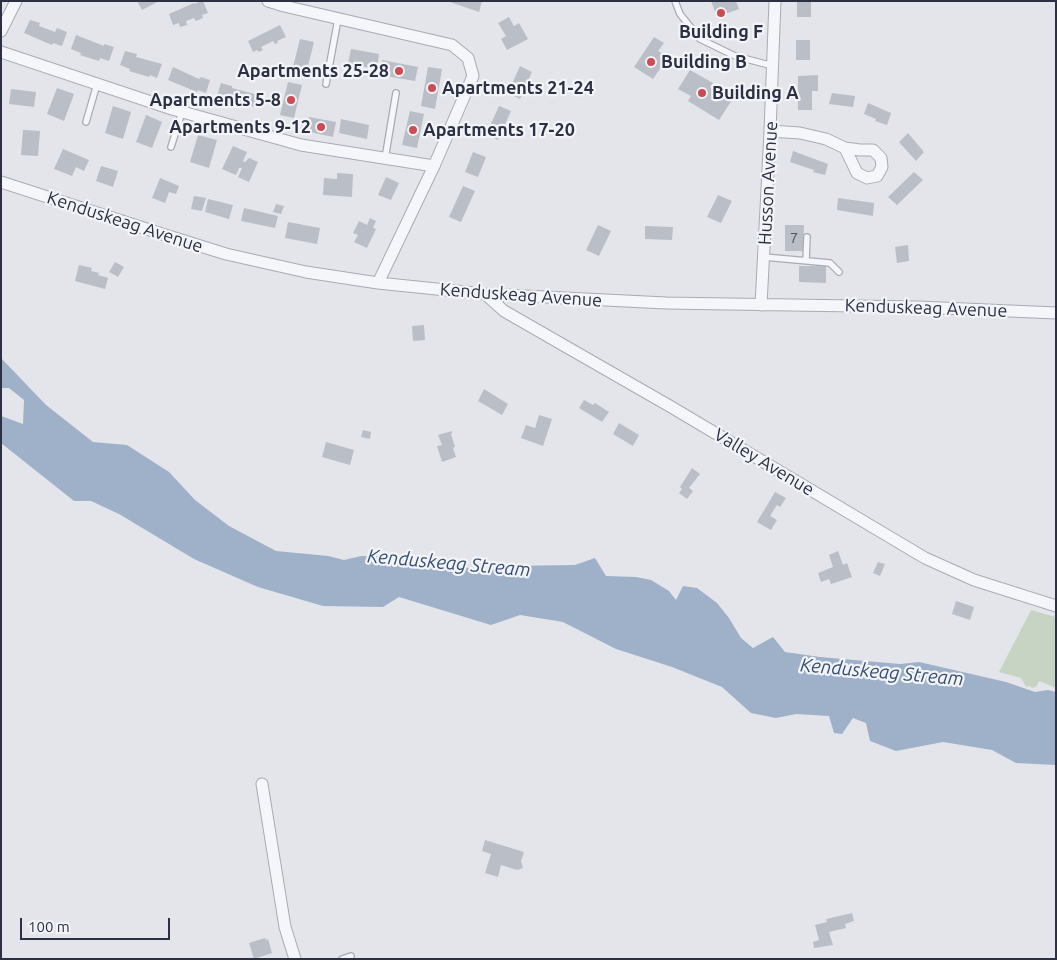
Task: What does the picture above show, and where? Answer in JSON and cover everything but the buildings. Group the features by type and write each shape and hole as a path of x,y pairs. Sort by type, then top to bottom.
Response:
{"street":[{"path":"1,31 16,1"},
{"path":"268,1 452,45 468,58 473,76 434,166 378,283"},
{"name":"Husson Avenue","path":"761,305 775,1"},
{"path":"1,52 182,112 302,146 434,166"},
{"path":"770,131 800,133 826,139 845,148"},
{"name":"Kenduskeag Avenue","path":"1,182 234,256 306,272 378,283 485,294 666,303 918,307 1056,313"},
{"name":"Valley Avenue","path":"485,294 504,311 682,413 925,558 974,580 1056,606"},
{"path":"262,784 285,927 295,959"}],"lane":[{"path":"675,1 680,14 700,39 735,56 773,66"},
{"path":"326,84 338,19"},
{"path":"86,122 97,84"},
{"path":"385,159 396,93"},
{"path":"171,147 182,112"},
{"path":"806,260 807,237"},
{"path":"764,257 830,263 838,272"},
{"path":"342,959 352,956"}],"green space":[{"path":"1031,610 1056,617 1056,688 1039,681 1037,686 1032,688 1026,687 1021,678 999,672"}],"water":[{"name":"Kenduskeag Stream","path":"1,358 46,405 93,442 127,445 169,472 195,500 229,526 276,551 328,556 344,560 361,556 406,556 428,566 449,565 488,571 511,566 575,565 595,558 606,576 636,577 651,580 669,591 676,600 683,586 697,588 717,603 741,638 753,648 773,637 785,652 900,664 919,662 1006,682 1035,692 1048,690 1056,692 1056,765 1016,763 992,750 943,742 896,751 870,741 866,723 853,718 842,734 834,733 829,716 796,714 776,718 751,713 722,687 672,667 616,649 563,622 520,615 491,625 399,597 383,607 323,606 258,587 194,559 119,514 91,501 74,501 1,443 1,416 23,424 24,400 9,388 1,388"}],"place":[{"name":"Building F","path":"721,13"},
{"name":"Building B","path":"651,62"},
{"name":"Apartments 25-28","path":"399,71"},
{"name":"Apartments 21-24","path":"432,88"},
{"name":"Building A","path":"702,93"},
{"name":"Apartments 5-8","path":"291,100"},
{"name":"Apartments 9-12","path":"321,127"},
{"name":"Apartments 17-20","path":"413,130"}]}
